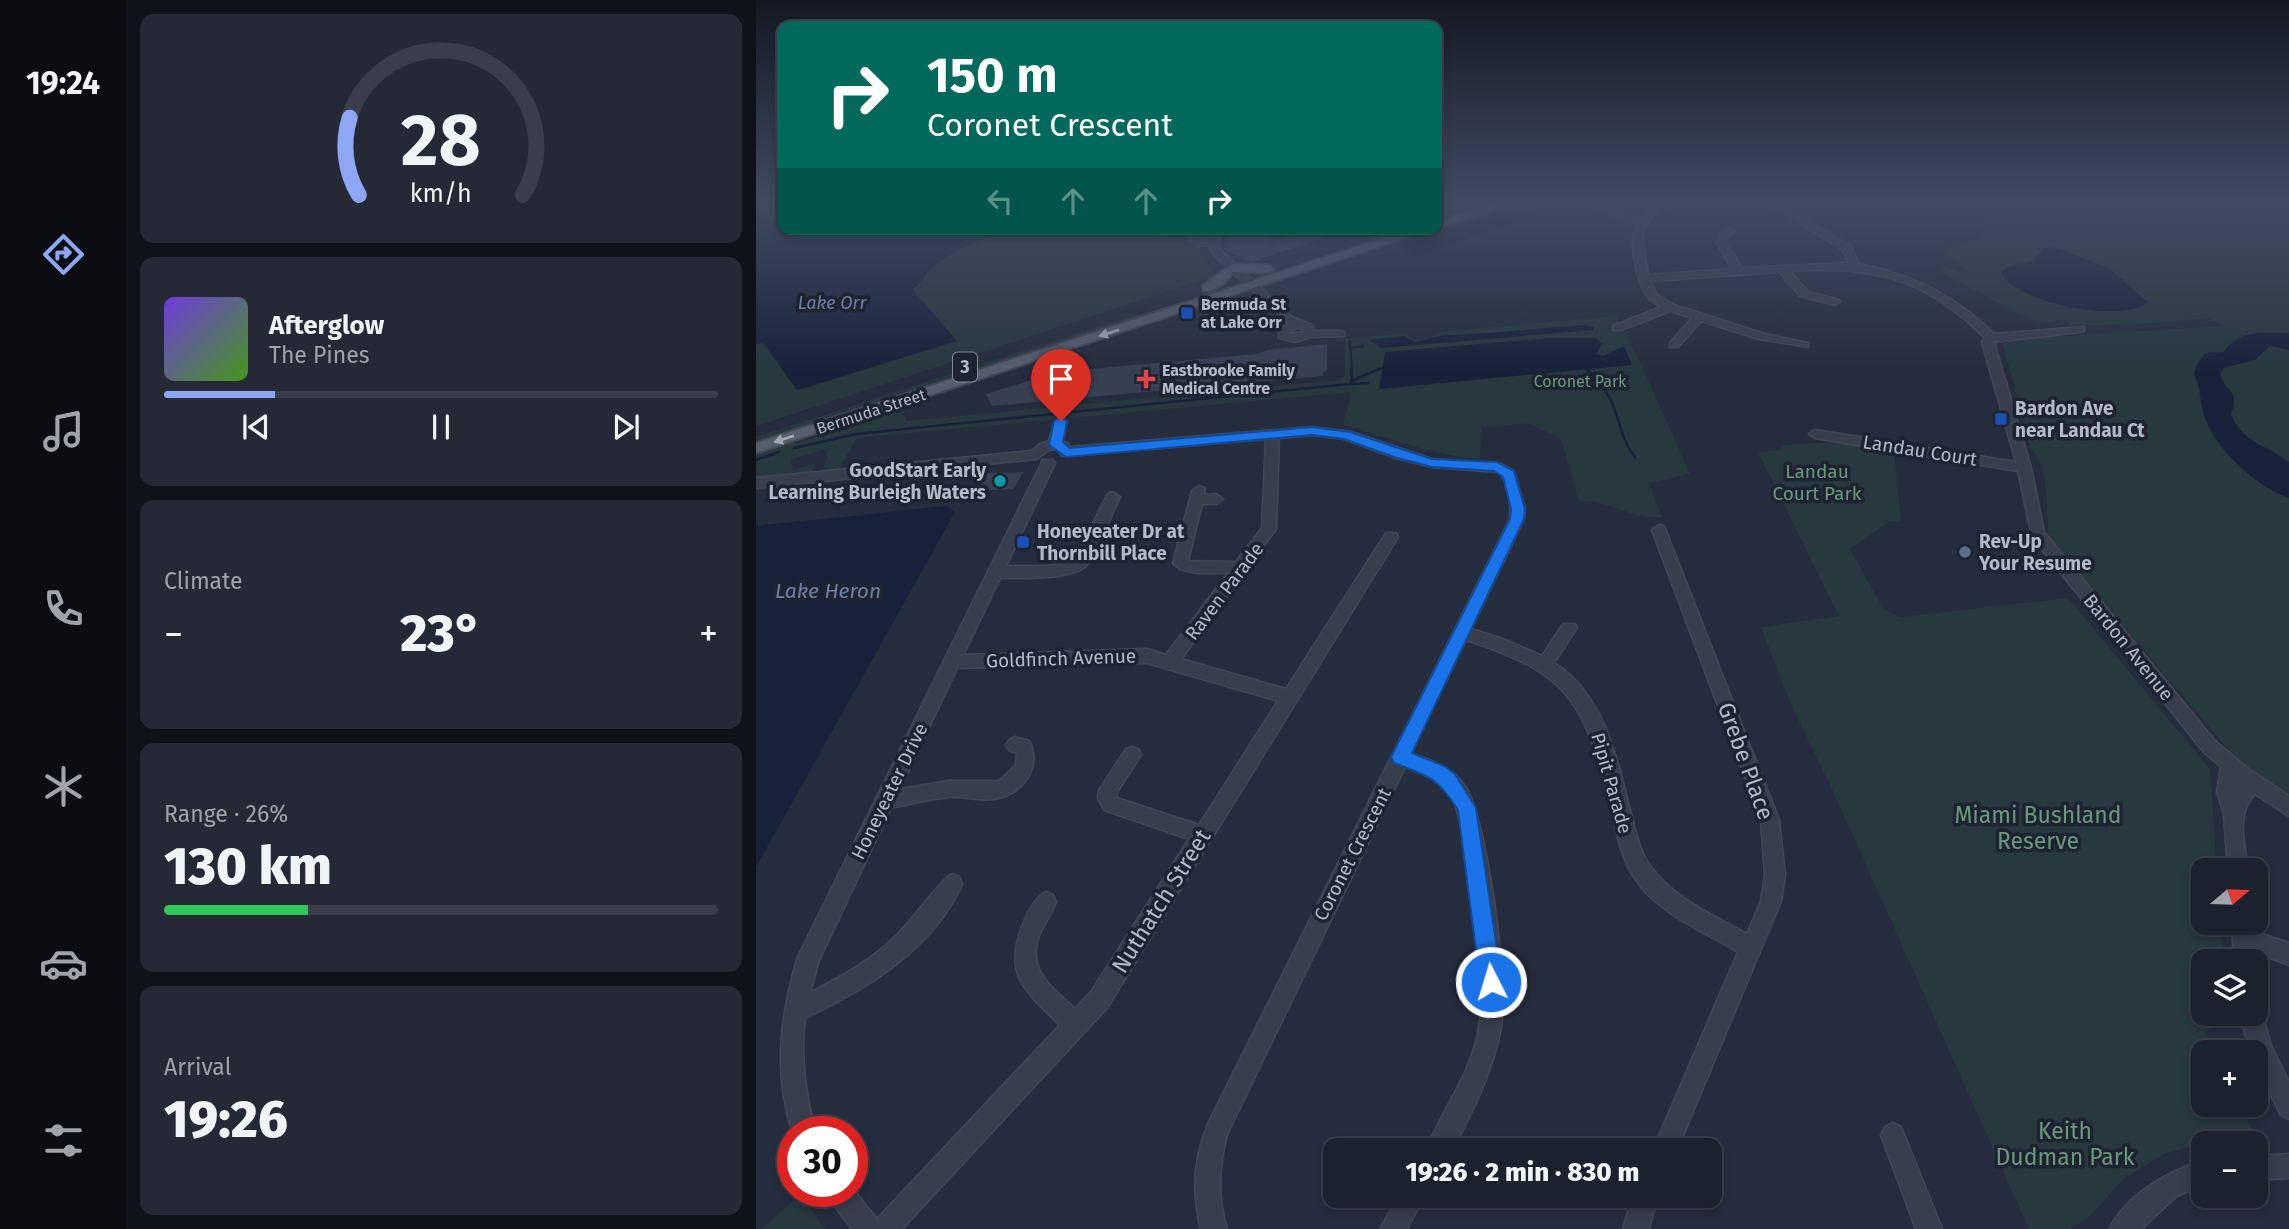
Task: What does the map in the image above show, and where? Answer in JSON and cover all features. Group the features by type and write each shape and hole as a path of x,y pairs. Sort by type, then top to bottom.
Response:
{"main road":[{"name":"Bermuda Street","path":"1273,273 1310,259"},
{"name":"Bermuda Street","path":"756,434 1208,288 1320,259"},
{"path":"1242,281 1273,273"},
{"name":"Bermuda Street","path":"756,448 1242,281"}],"street":[{"path":"1218,259 1288,319 1308,327 1309,334"},
{"path":"1223,259 1285,329"},
{"path":"1640,259 1643,278 1653,297 1670,307 1763,337 1804,345"},
{"path":"1731,259 1738,271"},
{"path":"1852,259 1855,266"},
{"path":"1643,278 1782,268 1855,266 1889,274 1922,288 1959,308 1991,338 2080,329"},
{"path":"1782,268 1795,287 1804,294 1835,302"},
{"path":"1617,328 1670,307"},
{"path":"1674,345 1699,316"},
{"path":"1285,329 1298,324"},
{"path":"1285,329 1283,335 1291,339 1304,338 1309,334 1340,334"},
{"name":"Bardon Avenue","path":"1991,338 1988,342 2024,468 2035,525 2041,538 2201,737 2230,765 2289,807"},
{"path":"756,483 1062,458 1061,421"},
{"name":"Coronet Crescent","path":"1061,449 1312,431 1346,435 1432,463 1497,467 1509,474 1518,509 1517,519 1462,633 1216,1132 1207,1176 1207,1199 1214,1229"},
{"name":"Raven Parade","path":"1171,661 1269,529 1273,433"},
{"name":"Landau Court","path":"1815,434 2024,468"},
{"name":"Honeyeater Drive","path":"799,1116 791,1073 794,1012 815,943 996,572 1042,459"},
{"path":"1216,499 1198,496 1180,563 1186,566 1242,568"},
{"path":"996,572 1048,572 1079,564 1086,556 1089,544 1114,497"},
{"name":"Grebe Place","path":"1659,530 1770,820 1775,875 1771,901 1670,1138"},
{"name":"Nuthatch Street","path":"886,1229 1099,1000 1391,537"},
{"path":"1545,664 1569,628"},
{"name":"Pipit Parade","path":"1462,633 1520,651 1545,664 1574,691 1601,736 1628,837 1640,870 1663,896 1751,948"},
{"name":"Goldfinch Avenue","path":"952,662 1147,656 1289,697"},
{"path":"885,800 951,789 984,793 999,790 1014,781 1025,766 1026,750 1023,746 1015,745"},
{"path":"1132,755 1108,790 1107,798 1111,804 1203,835"},
{"path":"1401,757 1438,772 1449,780 1463,799 1471,826 1488,948 1492,1021 1471,1094 1445,1138"},
{"path":"2230,765 2226,792 2233,814 2237,858"},
{"path":"2233,814 2243,793 2253,783"},
{"path":"794,1012 847,987 887,960 927,923 952,884"},
{"path":"1046,902 1025,941 1023,961 1031,981 1077,1026"},
{"path":"2253,935 2289,954"},
{"path":"2254,1026 2260,1049 2289,1107"},
{"path":"1893,1135 1929,1229"},
{"path":"2268,1167 2289,1166"},
{"path":"2123,1229 2162,1190 2191,1177"},
{"path":"851,1207 868,1229"},
{"path":"1394,1229 1406,1208"},
{"path":"1636,1229 1642,1208"}],"green space":[{"path":"943,259 1204,259 1215,276 756,426 756,344 763,343 803,389 956,341 912,289"},
{"path":"1954,259 2034,259 2018,287 2063,306 2111,310 2144,307 2102,265 2083,259 2289,259 2289,799 2248,773 2049,538 2044,478 2037,457 2030,448 2003,345 2013,339 2224,326 2210,318 2071,326 2066,321 2037,323 1938,271 1944,266 1966,275 1970,273"},
{"path":"1224,290 1226,292 756,444 756,437 1099,326"},
{"name":"Coronet Park","path":"1616,316 1642,366 1690,474 1649,483 1662,517 1640,516 1601,504 1579,501 1561,439 1528,423 1481,428 1480,459 1462,457 1427,450 1343,425 1351,392 857,438 839,469 823,469 827,457 826,450 822,450 791,460 793,470 812,465 813,462 815,467 810,471 756,478 756,453 790,442 797,443 900,410 903,410 906,421 1339,380 1345,376 1345,339 1405,333 1415,340 1430,339 1439,332"},
{"name":"Miami Bushland Reserve","path":"1830,442 1894,452 1901,522 1890,521 1850,549 1884,610 1901,617 2068,598 2210,769 2216,858 2191,858 2191,935 2222,935 2223,949 2191,949 2191,1026 2213,1026 2206,1032 2210,1040 2191,1040 2191,1117 2246,1117 2253,1131 2191,1131 2191,1146 2164,1154 2124,1179 2089,1217 2070,1229 2029,1229 1832,789 1791,705 1761,627 1839,616 1758,452 1779,450 1782,445"},
{"path":"786,1207 809,1207 825,1229 761,1229"}],"water":[{"name":"Lake Orr","path":"756,259 943,259 912,289 957,341 797,390 763,343 756,344"},
{"path":"2085,259 2110,269 2148,302 2136,309 2117,311 2070,307 2025,293 2009,283 2001,272 2009,266 2034,261"},
{"path":"1586,325 1594,327 1593,330 1381,348 1369,340 1405,336 1414,342 1445,335"},
{"path":"2289,333 2289,350 2270,346 2255,360 2223,368 2220,374 2233,396 2231,414 2241,431 2289,462 2289,498 2276,493 2249,475 2215,438 2203,411 2194,374 2198,362 2206,353 2224,352 2237,339 2252,334"},
{"path":"1551,338 1595,338 1602,344 1596,354 1603,356 1624,346 1632,365 1379,389 1385,352"},
{"name":"Lake Heron","path":"946,506 955,512 756,867 756,526"}],"building":[{"path":"1327,344 1327,371 1323,372 1323,376 992,406 986,394 1058,372 1256,354 1268,350"},
{"name":"GoodStart Early Learning Burleigh Waters","path":"1023,472 1014,489 976,491 986,473"}],"waterway":[{"path":"1350,341 1350,348"},
{"path":"1350,348 1363,346"},
{"path":"1350,348 1352,371"},
{"path":"1375,371 1383,368"},
{"path":"794,448 856,434 1349,384 1352,381 1351,369"},
{"path":"1354,380 1379,369"},
{"path":"1588,370 1598,382"},
{"path":"1351,384 1369,383"},
{"path":"1603,388 1613,405 1625,441 1635,457"},
{"path":"756,460 779,452"}],"place":[{"name":"Bermuda St at Lake Orr","path":"1187,313"},
{"name":"Eastbrooke Family Medical Centre","path":"1146,379"},
{"name":"Bardon Ave near Landau Ct","path":"2001,419"},
{"name":"GoodStart Early Learning Burleigh Waters","path":"1000,481"},
{"name":"Honeyeater Dr at Thornbill Place","path":"1023,542"},
{"name":"Rev-Up Your Resume","path":"1965,552"}],"route":[{"path":"1061,421 1055,445 1063,446 1066,452 1312,431 1346,435 1432,463 1497,467 1509,474 1518,509 1517,519 1401,757 1438,772 1449,780 1467,808 1491,982"}],"park label":[{"name":"Landau Court Park","path":"1817,482"},
{"name":"Keith Dudman Park","path":"2065,1144"}]}
